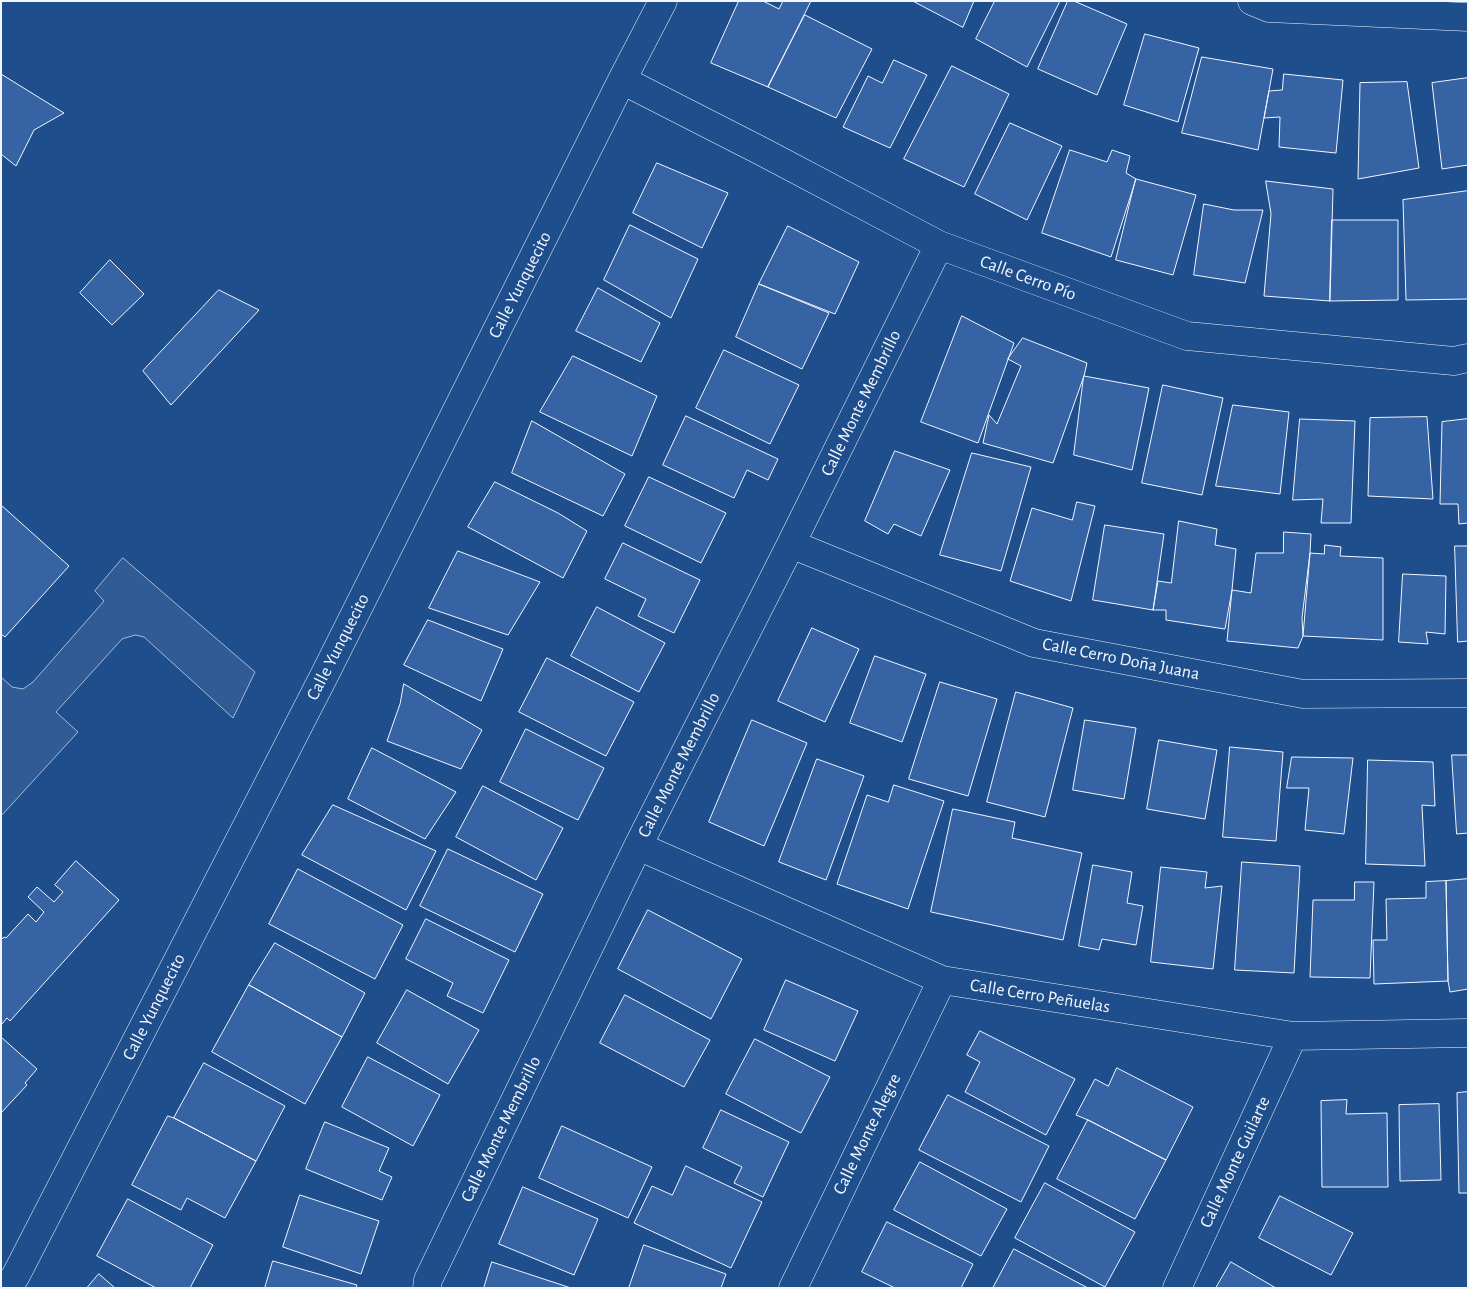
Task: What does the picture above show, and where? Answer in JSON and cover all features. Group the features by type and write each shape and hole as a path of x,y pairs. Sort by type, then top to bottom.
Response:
{"street":[{"name":"Calle Yunquecito","path":"5,1288 20,1268 320,683 663,1"},
{"path":"1252,1 1269,8 1468,17"},
{"name":"Calle Cerro Pío","path":"622,80 763,152 939,246 1187,336 1454,360 1468,358"},
{"name":"Calle Monte Membrillo","path":"426,1288 428,1280 638,846 939,246"},
{"name":"Calle Cerro Doña Juana","path":"791,544 1034,643 1303,694 1468,693"},
{"name":"Calle Cerro Peñuelas","path":"638,846 942,980 1293,1036 1468,1032"},
{"name":"Calle Monte Alegre","path":"793,1288 942,980"},
{"name":"Calle Monte Guilarte","path":"1177,1288 1293,1036"}],"shaded area":[{"path":"123,558 255,672 233,718 144,637 135,635 122,639 56,712 78,732 1,816 1,677 12,687 23,689 33,682 104,601 95,591"}],"building":[{"path":"739,1 763,1 779,9 783,1 811,1 768,87 711,63"},
{"path":"913,1 974,1 963,27"},
{"path":"995,1 1060,1 1027,67 976,39"},
{"path":"1068,1 1074,1 1127,24 1097,95 1038,69"},
{"path":"805,15 872,49 836,118 768,87"},
{"path":"1145,34 1199,48 1178,122 1124,105"},
{"path":"1202,57 1273,69 1258,150 1182,133"},
{"path":"894,60 927,75 890,148 843,127 868,76 882,83"},
{"path":"952,66 1009,94 964,187 904,159"},
{"path":"1,74 64,113 34,130 16,166 1,154"},
{"path":"1284,74 1343,80 1336,153 1279,147 1280,117 1264,118 1269,91 1282,90"},
{"path":"1468,78 1468,165 1442,169 1432,83"},
{"path":"1407,82 1419,168 1358,179 1360,83"},
{"path":"1010,123 1062,146 1027,220 975,194"},
{"path":"1070,150 1107,162 1112,150 1130,156 1126,173 1136,179 1111,257 1042,233"},
{"path":"657,163 728,193 702,248 633,213"},
{"path":"1136,179 1196,195 1173,275 1116,260"},
{"path":"1266,181 1333,189 1330,301 1264,296 1271,214"},
{"path":"1468,191 1468,299 1406,300 1403,200"},
{"path":"1204,204 1234,210 1263,210 1245,283 1194,275"},
{"path":"1332,220 1398,220 1398,300 1330,301"},
{"path":"630,225 698,259 671,318 604,280"},
{"path":"788,226 859,262 835,314 759,284"},
{"path":"110,260 144,294 112,325 80,293"},
{"path":"759,284 829,313 802,369 736,337"},
{"path":"598,288 660,323 641,362 576,331"},
{"path":"219,290 259,310 171,405 143,371"},
{"path":"962,316 1014,343 978,443 921,422"},
{"path":"1023,338 1087,363 1053,463 983,443 989,415 997,424 1021,366 1008,359"},
{"path":"724,350 799,385 770,444 696,408"},
{"path":"573,356 657,396 632,456 540,412"},
{"path":"1084,376 1149,388 1132,470 1074,455"},
{"path":"1163,385 1223,398 1202,495 1142,483"},
{"path":"1233,405 1289,412 1280,494 1216,486"},
{"path":"686,416 778,459 768,480 747,470 734,498 663,465"},
{"path":"1427,417 1433,499 1368,496 1370,418"},
{"path":"1300,419 1355,421 1351,523 1321,523 1323,499 1293,500"},
{"path":"1468,419 1468,523 1459,524 1458,504 1440,504 1442,422"},
{"path":"532,421 625,474 603,516 512,473"},
{"path":"895,451 950,470 921,536 894,524 888,534 865,521"},
{"path":"972,453 1031,467 1001,571 940,555"},
{"path":"649,477 726,513 701,563 625,526"},
{"path":"495,482 558,513 587,531 563,578 468,527"},
{"path":"1077,502 1095,506 1071,601 1010,581 1032,508 1072,520"},
{"path":"1,505 69,566 5,637 1,634"},
{"path":"1179,521 1217,529 1215,545 1236,549 1232,590 1225,629 1166,620 1166,610 1153,610 1158,581 1171,583"},
{"path":"1105,525 1164,534 1153,610 1093,600"},
{"path":"1284,532 1311,534 1302,618 1303,636 1298,648 1227,641 1232,590 1251,593 1256,553 1283,553"},
{"path":"623,543 700,580 674,633 638,616 646,599 605,579"},
{"path":"1325,545 1341,547 1340,556 1383,558 1383,640 1303,636 1310,553 1324,554"},
{"path":"1455,546 1468,546 1468,641 1458,642"},
{"path":"458,551 540,582 508,635 429,608"},
{"path":"1403,574 1446,576 1445,634 1426,632 1428,644 1399,642"},
{"path":"597,607 665,643 639,692 571,656"},
{"path":"428,620 503,649 481,701 404,665"},
{"path":"812,628 859,649 825,722 778,701"},
{"path":"875,656 926,674 902,742 850,723"},
{"path":"547,658 634,702 606,756 519,712"},
{"path":"940,682 997,699 968,796 909,779"},
{"path":"404,684 482,730 461,769 387,741 400,704"},
{"path":"1016,692 1073,708 1045,817 987,802"},
{"path":"752,720 807,743 764,846 709,822"},
{"path":"1085,720 1136,728 1124,799 1073,790"},
{"path":"526,729 604,768 578,820 500,782"},
{"path":"1159,740 1217,750 1205,819 1147,809"},
{"path":"1230,747 1283,752 1276,841 1223,837"},
{"path":"372,748 456,792 425,839 348,799"},
{"path":"1452,755 1468,755 1468,833 1457,834"},
{"path":"1292,757 1353,758 1344,834 1305,830 1309,788 1287,788"},
{"path":"817,759 864,776 826,880 779,862"},
{"path":"1368,760 1433,762 1435,806 1422,805 1425,866 1366,864"},
{"path":"894,785 944,801 908,909 837,884 867,795 888,802"},
{"path":"483,786 563,828 536,880 456,837"},
{"path":"333,805 436,851 406,910 302,855"},
{"path":"953,809 1015,822 1012,838 1082,853 1063,940 931,912"},
{"path":"448,849 543,894 515,952 420,906"},
{"path":"76,861 119,900 10,1021 7,1018 1,1025 1,940 4,937 6,938 28,914 36,922 44,912 28,897 37,887 54,902 63,892 55,885"},
{"path":"1242,862 1300,866 1294,973 1235,970"},
{"path":"1093,865 1132,872 1127,903 1143,906 1136,945 1102,939 1099,950 1079,946"},
{"path":"1161,867 1207,872 1205,888 1222,886 1213,969 1151,962"},
{"path":"298,869 403,925 375,979 269,924"},
{"path":"1468,879 1468,989 1450,992 1448,981 1446,881"},
{"path":"1446,881 1448,981 1374,984 1373,940 1387,940 1386,899 1426,898 1426,882"},
{"path":"1355,882 1374,882 1370,978 1310,977 1313,900 1354,900"},
{"path":"648,910 742,959 711,1019 618,969"},
{"path":"426,919 509,960 483,1013 447,996 453,983 406,959"},
{"path":"275,943 365,993 342,1037 249,985"},
{"path":"786,980 858,1011 835,1061 764,1030"},
{"path":"249,985 342,1037 305,1104 212,1052"},
{"path":"407,990 479,1030 448,1084 377,1043"},
{"path":"625,995 710,1040 684,1087 600,1043"},
{"path":"980,1031 1075,1079 1046,1135 965,1092 980,1062 967,1055"},
{"path":"1,1037 37,1069 25,1083 27,1085 1,1113"},
{"path":"755,1039 830,1077 801,1133 726,1094"},
{"path":"368,1057 440,1095 413,1146 342,1107"},
{"path":"204,1063 285,1106 256,1161 174,1118"},
{"path":"1117,1068 1193,1107 1166,1160 1076,1115 1095,1079 1108,1086"},
{"path":"1468,1092 1468,1193 1459,1193 1457,1093"},
{"path":"948,1095 1049,1146 1021,1202 919,1150"},
{"path":"1347,1100 1346,1114 1387,1113 1388,1187 1322,1187 1321,1101"},
{"path":"1439,1104 1441,1180 1400,1181 1399,1105"},
{"path":"721,1110 789,1142 763,1197 734,1183 742,1167 703,1148"},
{"path":"168,1116 256,1161 225,1218 187,1198 181,1210 132,1185"},
{"path":"1088,1120 1166,1160 1135,1219 1057,1179"},
{"path":"325,1122 389,1148 379,1171 392,1177 382,1200 306,1169"},
{"path":"562,1126 652,1167 628,1218 539,1178"},
{"path":"920,1162 1007,1209 981,1256 894,1210"},
{"path":"686,1166 762,1202 731,1268 634,1223 652,1186 672,1195"},
{"path":"1045,1183 1135,1232 1105,1287 1015,1238"},
{"path":"523,1187 598,1219 574,1275 499,1244"},
{"path":"300,1195 379,1221 361,1274 283,1247"},
{"path":"1280,1196 1353,1233 1331,1275 1259,1238"},
{"path":"128,1199 213,1245 190,1288 156,1288 97,1256"},
{"path":"887,1222 973,1264 961,1288 895,1288 862,1272"},
{"path":"644,1245 726,1274 721,1288 629,1288"},
{"path":"1014,1249 1088,1288 993,1288"},
{"path":"273,1261 357,1285 356,1288 265,1288"},
{"path":"492,1262 571,1288 484,1288"},
{"path":"1231,1262 1276,1288 1216,1288"},
{"path":"99,1274 115,1288 87,1288"}]}
